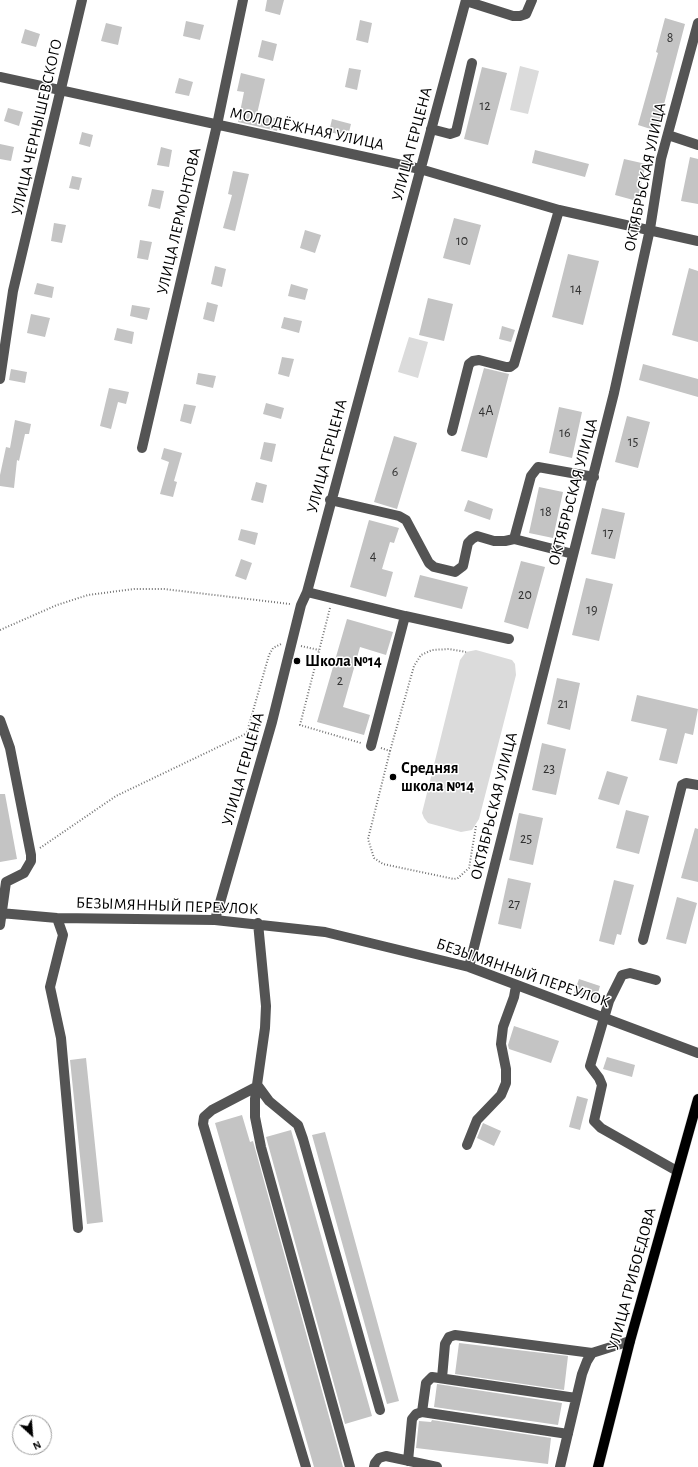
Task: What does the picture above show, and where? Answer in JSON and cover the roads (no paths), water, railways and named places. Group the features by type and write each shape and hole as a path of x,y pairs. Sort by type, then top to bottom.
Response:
{"main road":[{"name":"УЛИЦА ГРИБОЕДОВА","path":"598,1467 630,1341 698,1099"}],"street":[{"name":"УЛИЦА ЧЕРНЫШЕВСКОГО","path":"0,379 13,292 62,92 82,0"},
{"name":"УЛИЦА ЛЕРМОНТОВА","path":"142,448 217,125 243,0"},
{"path":"466,0 513,16 520,16 526,14 532,0"},
{"name":"УЛИЦА ГЕРЦЕНА","path":"215,920 272,722 301,605 307,592 330,500 466,0"},
{"name":"ОКТЯБРЬСКАЯ УЛИЦА","path":"469,967 594,476 650,229 661,159 698,23"},
{"path":"431,129 450,134 456,132 472,63"},
{"name":"МОЛОДЁЖНАЯ УЛИЦА","path":"0,77 62,92 420,170 560,210 698,241"},
{"path":"668,135 698,145"},
{"path":"452,431 470,364 473,361 479,360 506,367 510,367 514,364 560,210"},
{"path":"514,539 531,476 535,468 541,466 594,476"},
{"path":"330,500 399,516 406,520 429,563 434,567 455,572 463,566 468,543 477,536 494,541 505,542 514,539 573,554"},
{"path":"307,592 509,639"},
{"path":"371,746 405,616"},
{"path":"0,720 10,748 31,855 31,861 24,873 3,881 0,925"},
{"path":"643,940 682,785 686,783 698,785"},
{"name":"БЕЗЫМЯННЫЙ ПЕРЕУЛОК","path":"1,914 57,918 215,920 258,923 325,932 469,967 516,986 698,1053"},
{"path":"57,918 63,936 50,987 61,1038 78,1228"},
{"path":"258,923 266,1006 266,1028 255,1099 255,1117 261,1147 350,1467"},
{"path":"656,980 630,973 622,975 609,1001 590,1066 599,1078 602,1085 594,1120 601,1128 677,1171"},
{"path":"466,1145 477,1120 501,1095 506,1083 506,1069 501,1044 503,1027 514,997 516,986"},
{"path":"258,1086 269,1100 298,1125 380,1410"},
{"path":"258,1086 212,1110 204,1117 204,1124 306,1467"},
{"path":"442,1378 445,1344 449,1337 455,1335 592,1353 630,1341"},
{"path":"560,1467 582,1374 592,1353"},
{"path":"422,1412 426,1383 432,1378 442,1378 576,1398"},
{"path":"408,1461 412,1419 416,1414 422,1412 568,1434"},
{"path":"374,1467 379,1458 386,1456 437,1467"}],"place":[{"name":"Школа №14","path":"297,661"},
{"name":"Средняя школа №14","path":"393,777"}]}
